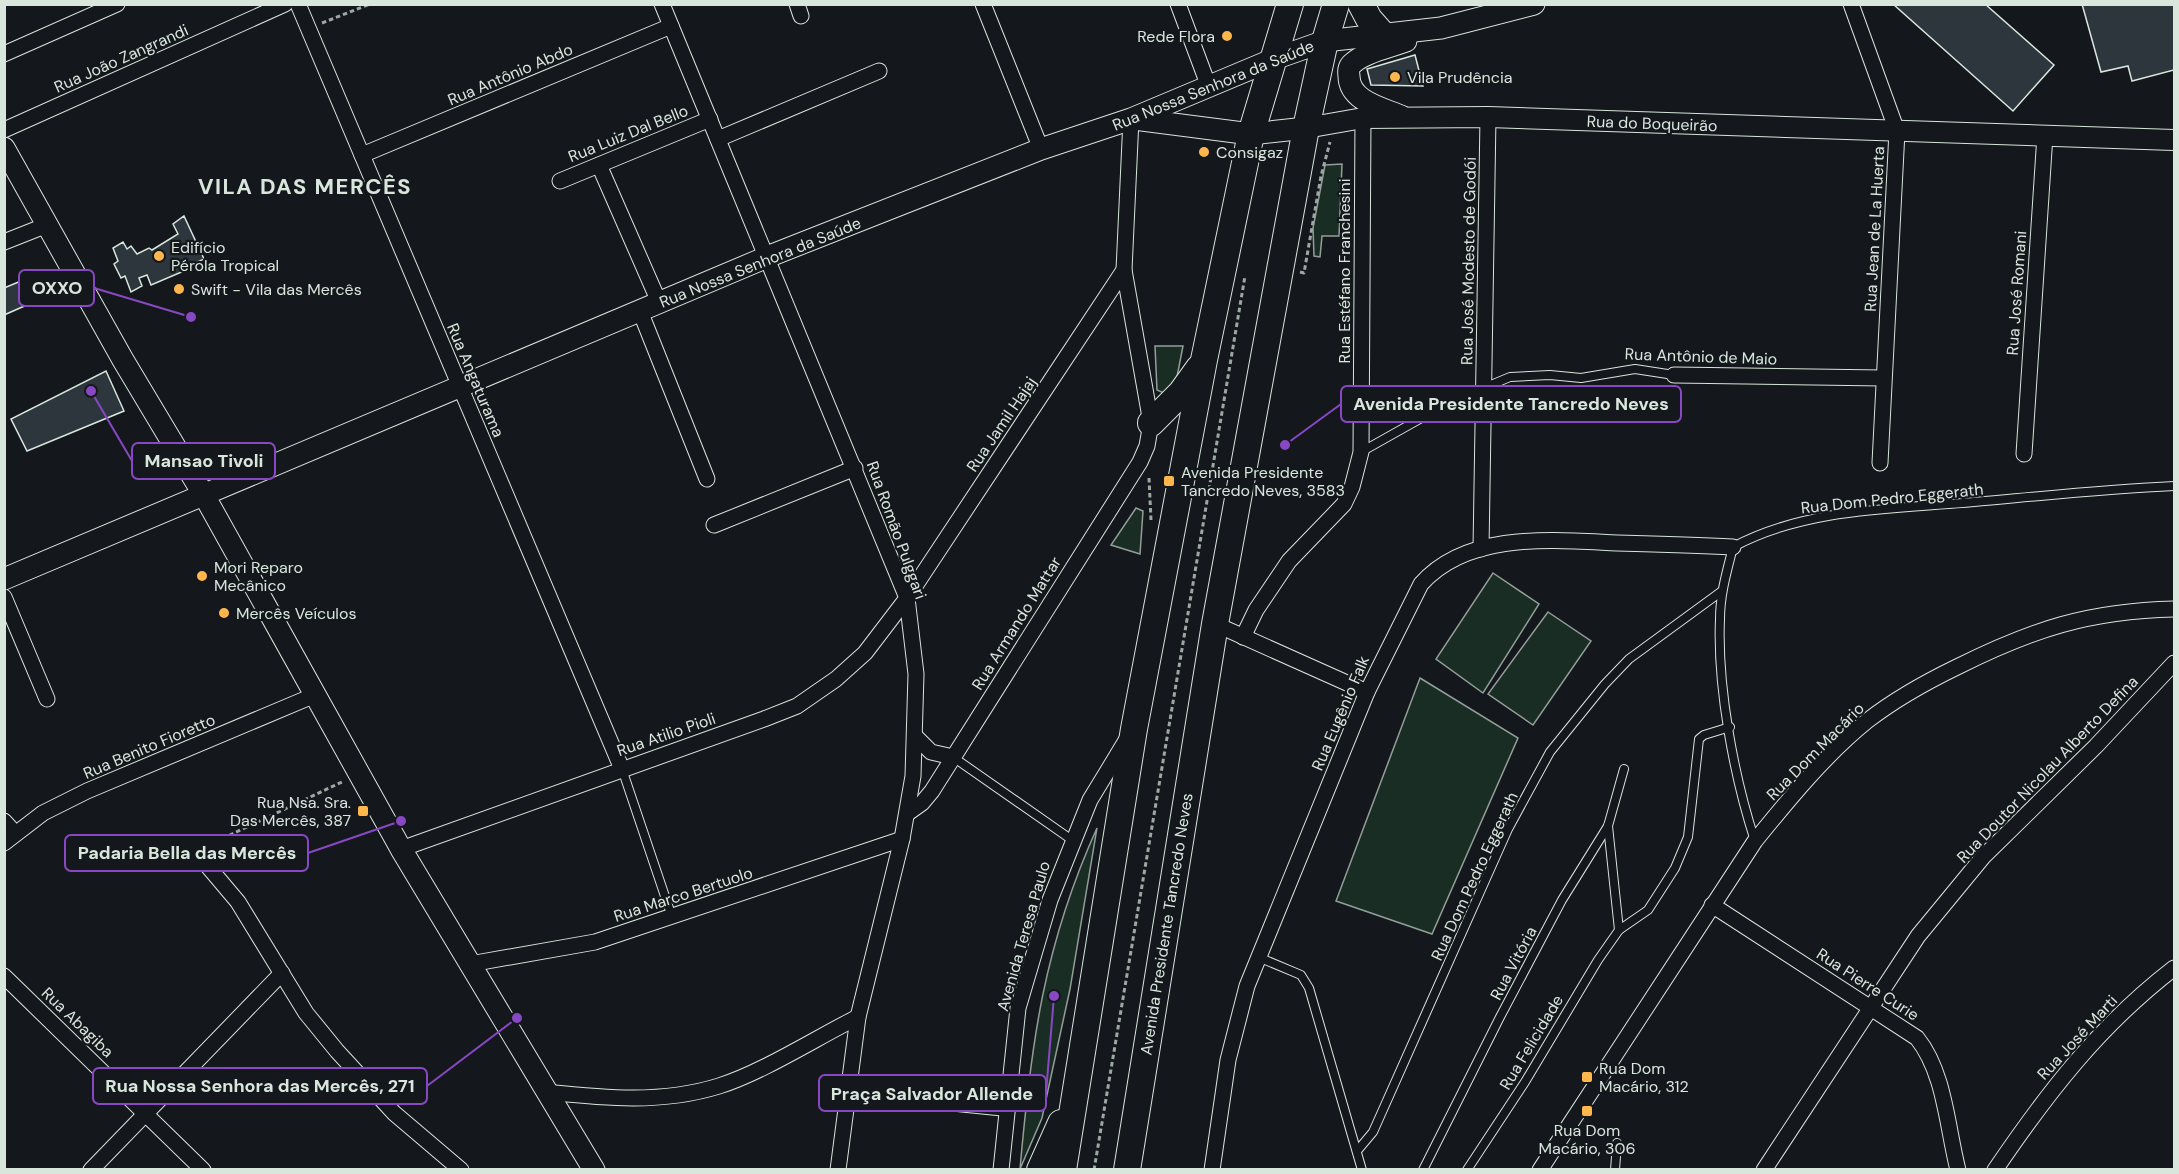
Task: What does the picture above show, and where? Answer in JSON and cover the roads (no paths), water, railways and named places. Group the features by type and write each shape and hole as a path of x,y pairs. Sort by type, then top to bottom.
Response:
{"highway":[{"path":"1063,1170 1073,1095 1134,729 1204,360 1251,134 1290,4"},
{"name":"Avenida Presidente Tancredo Neves","path":"1127,1170 1215,624 1306,128 1325,41 1336,4"},
{"path":"1361,4 1369,19 1384,36"},
{"path":"1149,435 1204,360"},
{"path":"1040,1170 1073,1095"}],"main road":[{"name":"Rua Nossa Senhora da Saúde","path":"4,579 205,497 459,386 767,257 1041,150 1131,119 1274,59 1325,41 1441,28 1534,4"},
{"path":"1401,116 1355,94 1350,86 1348,71 1352,64 1363,57 1441,28"},
{"name":"Rua do Boqueirão","path":"1131,119 1251,134 1306,128"},
{"path":"4,148 205,497 401,849 545,1092 594,1170"}],"street":[{"path":"4,54 117,4"},
{"name":"Rua João Zangrandi","path":"4,130 285,4"},
{"name":"Rua Angaturama","path":"298,4 622,769"},
{"name":"Rua Romão Pulggari","path":"662,4 907,598 916,675 916,736 908,813 858,1017 838,1170"},
{"path":"983,4 1041,150"},
{"path":"1178,4 1209,87"},
{"name":"Rua Jean de La Huerta","path":"1851,4 1898,131 1880,463"},
{"name":"Rua Antônio Abdo","path":"362,155 671,26"},
{"path":"718,139 879,71"},
{"name":"Rua do Boqueirão","path":"1306,128 1363,118 1488,117 2175,140"},
{"name":"Rua José Modesto de Godói","path":"1481,549 1488,117"},
{"name":"Rua Estéfano Franchesini","path":"1243,637 1256,610 1289,561 1344,504 1352,487 1361,452 1363,118"},
{"name":"Rua Luiz Dal Bello","path":"560,181 710,119"},
{"path":"1131,119 1124,270 1149,435"},
{"name":"Rua José Romani","path":"2024,454 2045,135"},
{"path":"599,165 659,302"},
{"path":"4,242 47,225"},
{"name":"Rua Jamil Hajaj","path":"907,598 1124,270"},
{"path":"640,311 707,478"},
{"name":"Rua Antônio de Maio","path":"1674,375 1883,378"},
{"name":"Rua Armando Mattar","path":"908,813 922,803 932,791 1134,472 1149,435"},
{"path":"714,525 855,468"},
{"name":"Rua Eugênio Falk","path":"1212,1170 1228,1060 1247,987 1367,692 1421,584 1443,564 1481,549 1542,540 1733,547"},
{"path":"4,597 47,699"},
{"name":"Rua Atilio Pioli","path":"401,849 797,706 836,679 865,653 907,598"},
{"name":"Rua Dom Macário","path":"1540,1170 1755,841 1794,792 1867,722 1938,676 2009,641 2057,624 2095,615 2175,609"},
{"path":"1215,624 1367,692"},
{"name":"Rua Doutor Nicolau Alberto Defina","path":"1764,1170 1918,936 1983,857 2096,746 2175,663"},
{"name":"Rua Benito Fioretto","path":"10,838 43,813 87,791 315,695"},
{"name":"Avenida Teresa Paulo","path":"1001,1170 1018,1008 1050,900 1072,840 1090,800 1134,729"},
{"path":"916,736 932,752 953,757"},
{"path":"4,820 10,838"},
{"name":"Rua Marco Bertuolo","path":"470,964 595,942 902,839"},
{"path":"195,851 238,902 306,1013 337,1051 394,1113 461,1170"},
{"name":"Rua Pierre Curie","path":"1712,905 1917,1038 1929,1055 1938,1083 1958,1170"},
{"name":"Rua José Marti","path":"1995,1170 2067,1070 2115,1021 2175,968"},
{"path":"91,1170 282,973"},
{"name":"Rua Abagiba","path":"4,976 203,1170"},
{"path":"545,1092 646,1099 694,1093 752,1073 858,1017"}],"lane":[{"name":"Rua Antônio de Maio","path":"1361,452 1484,387 1510,377 1550,375 1581,378 1635,369 1674,375"},
{"name":"Rua Dom Pedro Eggerath","path":"1733,547 1779,526 1812,519 1902,508 2175,486"},
{"path":"1733,547 1722,591 1720,656 1746,813 1755,841"},
{"name":"Rua Dom Pedro Eggerath","path":"1357,1151 1373,1132 1508,829 1550,752 1605,684 1629,659 1722,591"},
{"name":"Rua Felicidade","path":"1467,1170 1525,1082 1569,1004 1619,930 1648,910 1676,868 1688,837 1699,740 1704,735 1730,727"},
{"path":"953,757 1072,840"},
{"path":"622,769 672,917"},
{"name":"Rua Vitória","path":"1423,1170 1562,900 1608,826 1624,770"},
{"path":"1608,826 1619,930"},
{"path":"1258,957 1301,975 1309,988 1362,1170"},
{"path":"847,1096 1007,1112"},
{"path":"1615,1170 1617,1143"}],"place":[{"name":"Rede Flora","path":"1227,36"},
{"name":"Vila Prudência","path":"1395,77"},
{"name":"Consigaz","path":"1204,152"},
{"name":"Edifício Pérola Tropical","path":"159,256"},
{"name":"Swift - Vila das Mercês","path":"179,289"},
{"name":"OXXO","path":"191,317"},
{"name":"Mansao Tivoli","path":"91,391"},
{"name":"Avenida Presidente Tancredo Neves","path":"1285,445"},
{"name":"Avenida Presidente Tancredo Neves, 3583","path":"1169,481"},
{"name":"Mori Reparo Mecânico","path":"202,576"},
{"name":"Mercês Veículos","path":"224,613"},
{"name":"Rua Nsa. Sra. Das Mercês, 387","path":"363,811"},
{"name":"Padaria Bella das Mercês","path":"401,821"},
{"name":"Praça Salvador Allende","path":"1054,996"},
{"name":"Rua Nossa Senhora das Mercês, 271","path":"517,1018"},
{"name":"Rua Dom Macário, 312","path":"1587,1077"},
{"name":"Rua Dom Macário, 306","path":"1587,1111"}],"district":[{"name":"VILA DAS MERCÊS","path":"305,186"}]}
